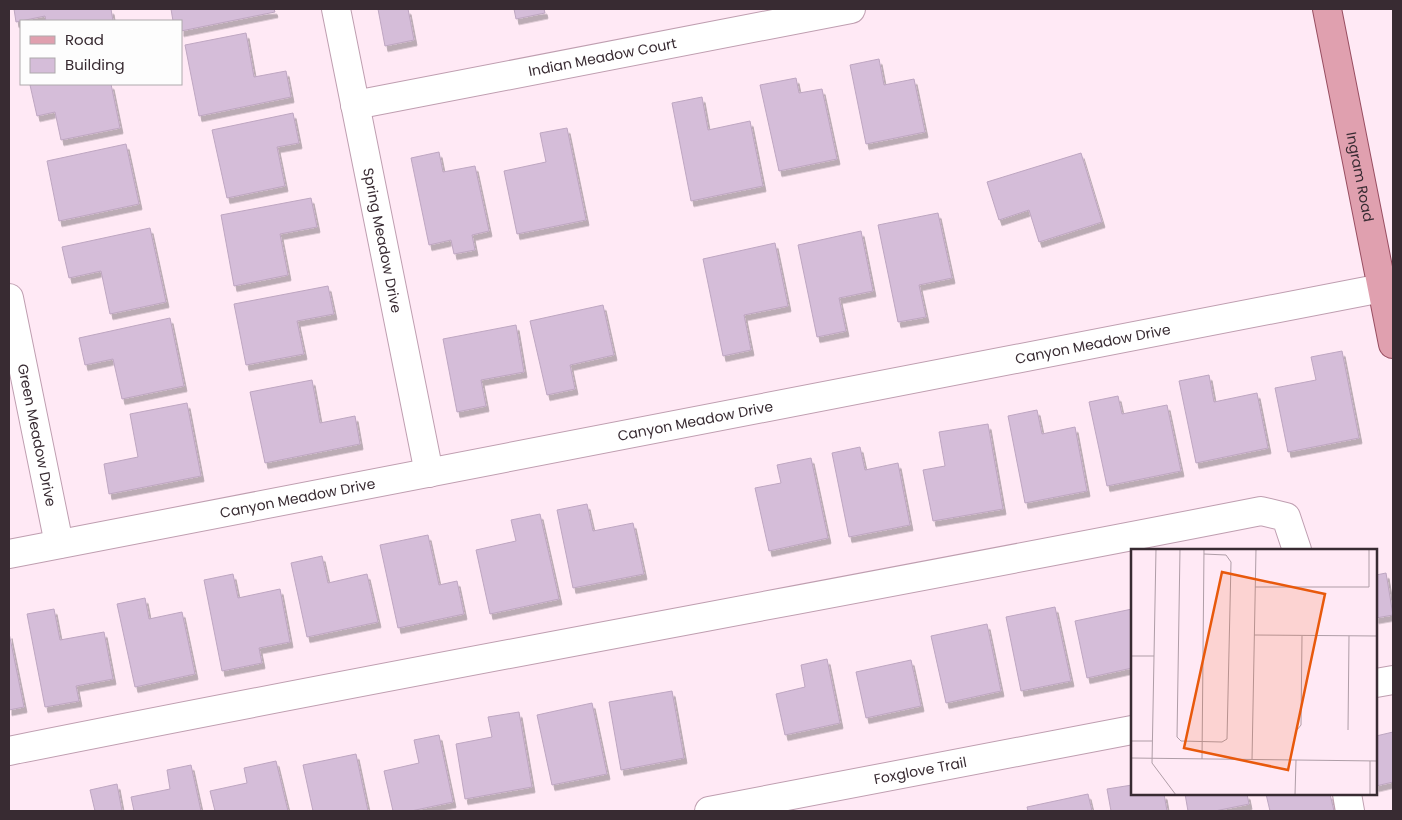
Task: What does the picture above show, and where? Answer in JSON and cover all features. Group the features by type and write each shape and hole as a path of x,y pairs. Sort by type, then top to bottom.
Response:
{"main road":[{"name":"Ingram Road","path":"1327,9 1393,344"}],"street":[{"name":"Spring Meadow Drive","path":"336,9 429,473"},
{"name":"Indian Meadow Court","path":"356,105 851,9"},
{"name":"Canyon Meadow Drive","path":"9,554 1382,288"},
{"name":"Green Meadow Drive","path":"9,298 59,544"},
{"path":"9,751 570,641 912,579 1261,511 1286,517 1297,549"},
{"path":"1377,684 1393,680"},
{"name":"Foxglove Trail","path":"709,811 1131,730"},
{"path":"1347,795 1350,811"}],"building":[{"path":"14,9 111,9 113,20 46,20 45,16 16,22"},
{"path":"171,9 274,9 275,12 182,31 182,20 173,20"},
{"path":"378,9 408,9 414,40 385,46"},
{"path":"514,9 544,9 545,13 516,19"},
{"path":"246,33 254,77 286,71 291,97 199,116 185,45"},
{"path":"879,59 884,85 914,79 925,132 866,144 850,65"},
{"path":"796,78 799,93 822,89 837,159 779,171 760,85"},
{"path":"30,85 111,85 120,128 61,140 55,112 37,116"},
{"path":"702,97 708,130 750,121 763,186 691,201 672,103"},
{"path":"293,113 299,143 277,147 285,186 227,198 212,130"},
{"path":"567,128 586,220 517,234 504,171 546,162 540,133"},
{"path":"126,144 139,204 59,221 47,161"},
{"path":"439,152 443,172 475,166 489,231 472,235 475,250 454,254 451,240 429,245 411,158"},
{"path":"1081,153 1102,222 1039,242 1029,210 999,220 987,182"},
{"path":"311,198 317,227 280,234 288,275 234,286 221,215"},
{"path":"938,213 952,278 919,285 926,317 898,322 878,225"},
{"path":"150,228 166,302 110,314 101,271 69,278 62,247"},
{"path":"861,231 873,291 839,298 846,331 817,337 798,245"},
{"path":"775,243 788,306 744,315 751,350 723,356 703,259"},
{"path":"328,286 334,314 297,321 304,354 246,365 234,304"},
{"path":"603,305 614,355 570,365 575,389 547,395 530,321"},
{"path":"170,318 184,386 122,399 113,359 85,365 79,338"},
{"path":"516,325 524,372 481,380 486,406 457,412 443,339"},
{"path":"1342,351 1359,438 1288,452 1275,388 1316,380 1311,357"},
{"path":"1209,375 1214,402 1257,393 1268,448 1196,463 1179,381"},
{"path":"312,380 320,423 355,416 360,444 265,463 250,392"},
{"path":"1118,396 1122,414 1167,405 1181,471 1107,486 1089,402"},
{"path":"187,403 201,476 109,494 104,464 138,457 130,414"},
{"path":"1037,410 1042,434 1075,427 1087,491 1025,503 1008,416"},
{"path":"988,424 1003,509 933,521 923,470 945,466 939,432"},
{"path":"860,447 865,470 898,463 910,525 849,537 832,453"},
{"path":"811,458 828,538 769,551 755,488 781,483 777,465"},
{"path":"587,504 593,531 633,523 644,574 573,588 557,510"},
{"path":"540,514 559,599 490,614 476,550 516,541 511,520"},
{"path":"428,535 439,585 457,581 464,614 398,628 380,545"},
{"path":"322,556 328,583 367,574 378,622 307,637 291,563"},
{"path":"1386,573 1393,615 1377,618 1377,575"},
{"path":"233,574 238,598 280,589 290,642 259,648 262,663 222,671 204,580"},
{"path":"145,598 149,619 182,612 195,674 135,687 117,604"},
{"path":"1055,607 1071,681 1021,691 1006,617"},
{"path":"54,609 60,640 104,632 113,679 76,686 79,701 45,707 27,614"},
{"path":"1131,609 1131,668 1087,678 1075,621"},
{"path":"987,624 1001,691 946,703 931,636"},
{"path":"9,633 24,707 9,710"},
{"path":"827,659 840,723 785,735 776,694 805,687 801,665"},
{"path":"911,660 921,706 866,718 856,672"},
{"path":"672,691 684,758 621,770 609,702"},
{"path":"592,703 607,774 552,785 537,715"},
{"path":"519,712 532,787 465,799 456,744 492,737 488,717"},
{"path":"1393,732 1393,782 1377,786 1377,736"},
{"path":"439,735 453,802 411,811 393,811 384,771 419,763 414,740"},
{"path":"356,754 368,811 313,811 303,765"},
{"path":"276,761 288,811 215,811 210,791 247,783 244,768"},
{"path":"191,765 201,811 134,811 131,797 170,789 167,770"},
{"path":"117,784 122,811 95,811 90,790"},
{"path":"1131,785 1131,795 1164,795 1167,811 1111,811 1107,789"},
{"path":"1088,794 1092,811 1028,811 1027,807"},
{"path":"1185,795 1247,795 1249,804 1215,811 1188,811"},
{"path":"1266,795 1330,795 1334,811 1270,811"}]}
